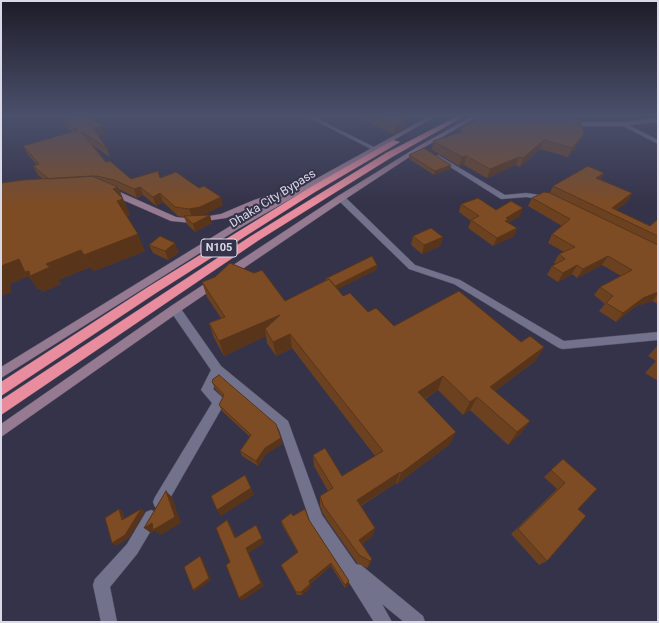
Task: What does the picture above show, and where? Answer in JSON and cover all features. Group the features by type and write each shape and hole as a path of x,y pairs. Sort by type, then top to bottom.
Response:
{"highway":[{"name":"Dhaka City Bypass","path":"1,390 152,290 312,190 388,146"},
{"name":"Dhaka City Bypass","path":"1,408 236,250 413,146"}],"main road":[{"path":"1,373 235,227 376,146"},
{"path":"1,431 175,309 341,198 414,146"},
{"path":"101,188 114,192 174,219 192,221 209,220 223,216 276,194 301,189"}],"street":[{"path":"369,146 373,148"},
{"path":"423,146 504,197 526,195 549,198 556,202"},
{"path":"341,198 412,267 457,282 563,345 658,336"},
{"path":"175,309 218,369 284,425 316,519 348,565 384,622"},
{"path":"109,622 100,585 132,550 219,402 206,390 218,369"},
{"path":"348,565 417,622"}],"building":[{"path":"23,146 93,146 106,162 110,161 131,179 158,171 160,178 176,172 199,188 204,186 221,197 200,207 189,209 175,207 160,193 153,197 140,187 134,189 114,180 97,176 49,179 33,166 39,164"},
{"path":"442,146 537,146 523,158 519,157 490,169 466,156 462,157"},
{"path":"424,148 451,165 435,171 409,155"},
{"path":"588,166 604,173 596,178 632,193 612,208 650,226 658,219 658,236 553,186"},
{"path":"92,176 118,187 113,189 123,199 117,201 138,234 84,255 81,250 46,264 50,267 30,276 29,271 25,272 19,259 1,266 1,183 23,180"},
{"path":"544,192 550,193 658,245 658,292 643,298 623,313 606,303 613,296 600,287 632,270 608,256 583,269 577,265 563,273 552,266 565,259 559,254 575,247 552,234 570,219 532,198"},
{"path":"478,198 496,210 511,201 523,208 506,218 508,220 505,221 517,228 497,238 471,220 479,216 461,204"},
{"path":"210,215 193,224 184,216"},
{"path":"431,228 443,237 424,245 413,236"},
{"path":"160,236 175,243 165,251 149,245"},
{"path":"372,256 377,265 335,286 329,279 325,279"},
{"path":"230,263 254,273 262,270 285,301 329,279 343,296 350,293 368,312 376,308 394,326 459,291 521,342 530,336 544,347 490,387 530,421 517,432 477,397 470,402 443,376 418,392 456,432 401,473 400,472 357,500 375,528 359,540 372,559 370,561 359,555 323,505 320,496 333,488 313,455 325,448 342,476 383,451 290,334 273,342 265,329 280,315 219,341 209,323 225,317 202,282 215,277"},
{"path":"219,375 276,424 281,438 265,448 256,461 240,451 251,435 219,405 224,395 212,382 213,379"},
{"path":"563,459 597,489 578,509 586,516 547,561 518,529 565,483 551,470"},
{"path":"245,475 251,488 217,510 211,496"},
{"path":"166,491 175,517 153,530 152,523 144,528"},
{"path":"119,509 122,520 141,509 125,535 112,543 105,518"},
{"path":"305,509 309,520 349,581 345,585 331,563 309,581 310,584 301,592 296,592 281,565 298,552 281,521 291,513 293,516"},
{"path":"227,520 235,538 256,525 262,538 246,548 261,583 239,598 226,565 230,562 216,528"},
{"path":"200,556 209,578 193,590 184,567"}]}
